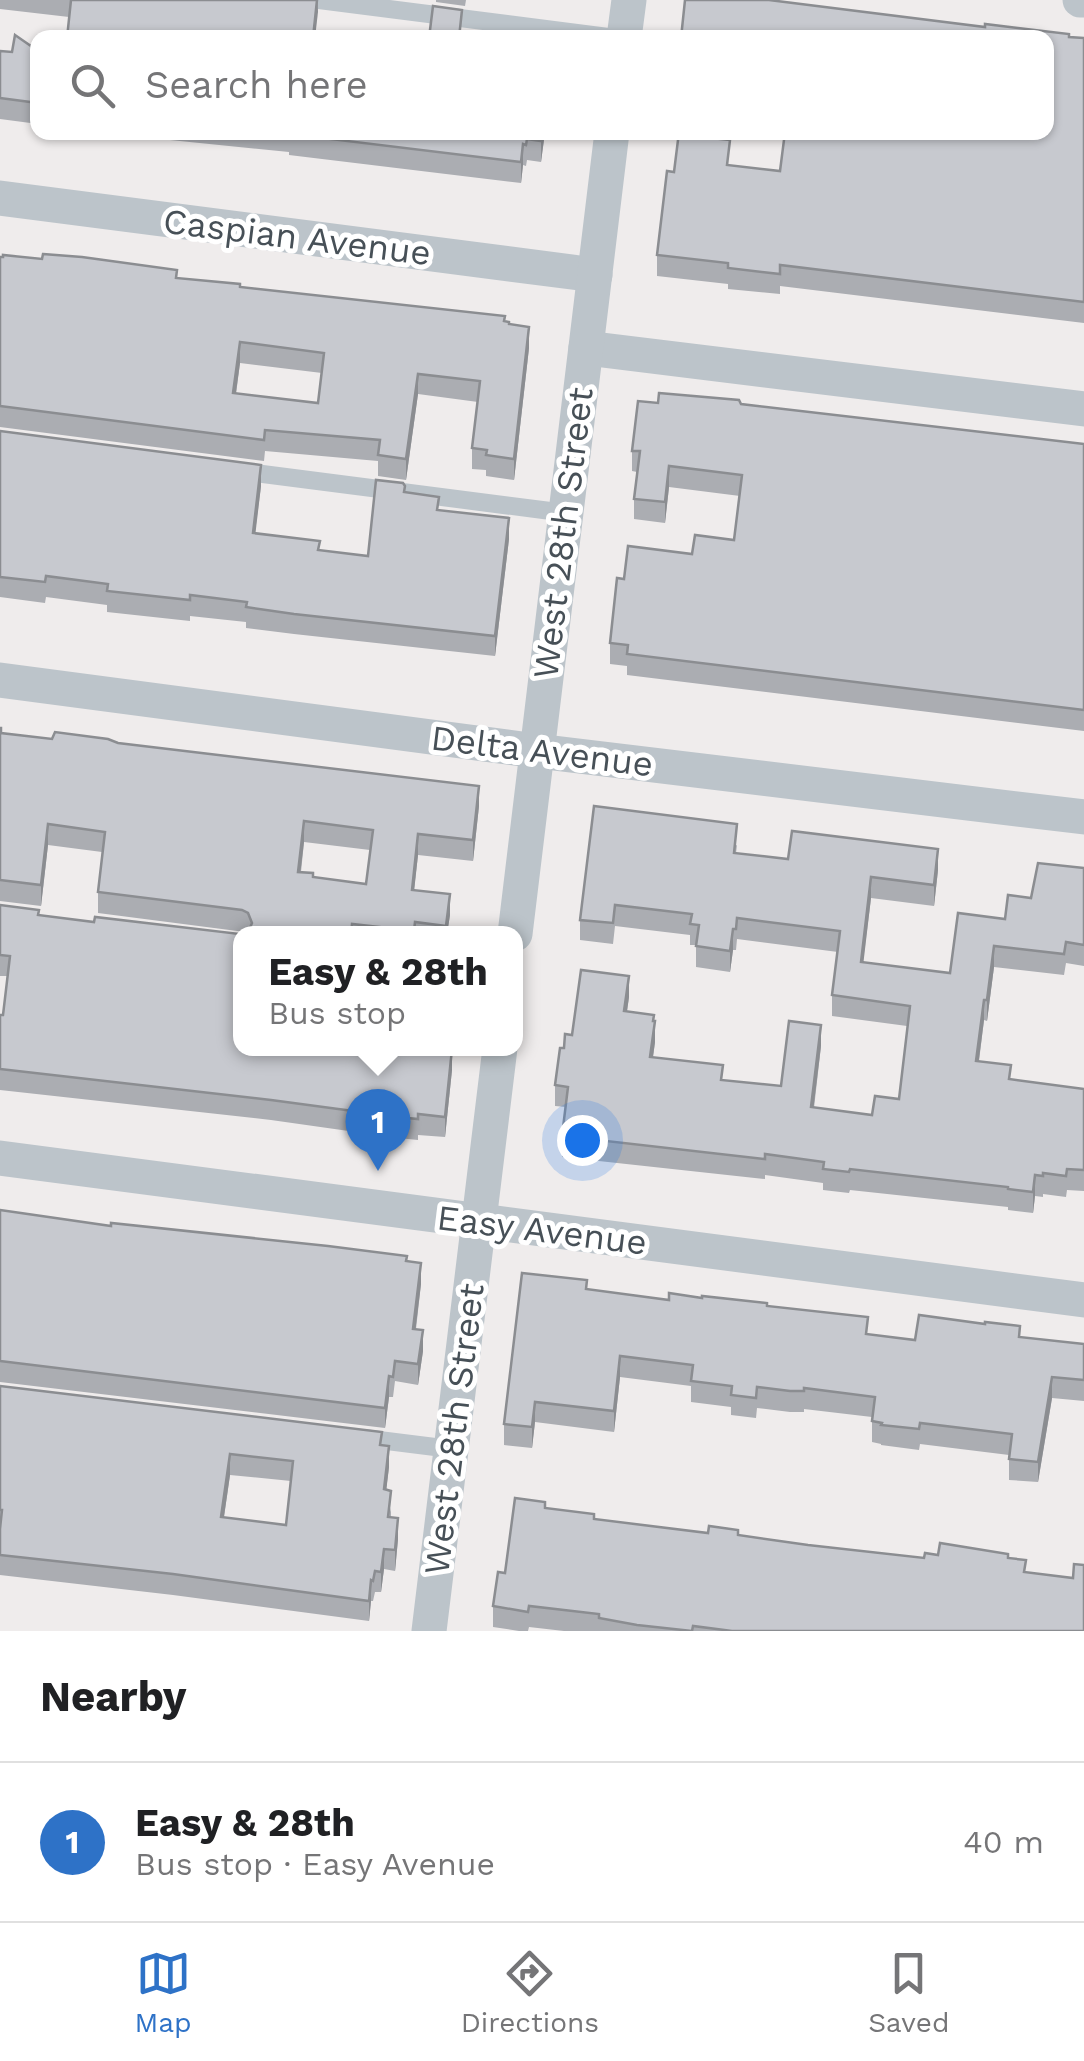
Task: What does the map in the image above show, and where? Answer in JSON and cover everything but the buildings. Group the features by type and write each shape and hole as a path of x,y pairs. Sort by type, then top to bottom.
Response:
{"street":[{"path":"625,30 629,0"},
{"name":"West 28th Street","path":"515,926 611,140"},
{"name":"Caspian Avenue","path":"0,198 595,275"},
{"path":"586,348 1084,409"},
{"name":"Delta Avenue","path":"0,680 537,751 1084,817"},
{"name":"West 28th Street","path":"430,1631 499,1056"},
{"name":"Easy Avenue","path":"0,1158 1084,1300"}],"lane":[{"path":"320,0 554,30"},
{"path":"214,468 566,513"},
{"path":"353,1437 451,1449"}],"place":[{"name":"Easy & 28th","path":"378,1171"}]}
